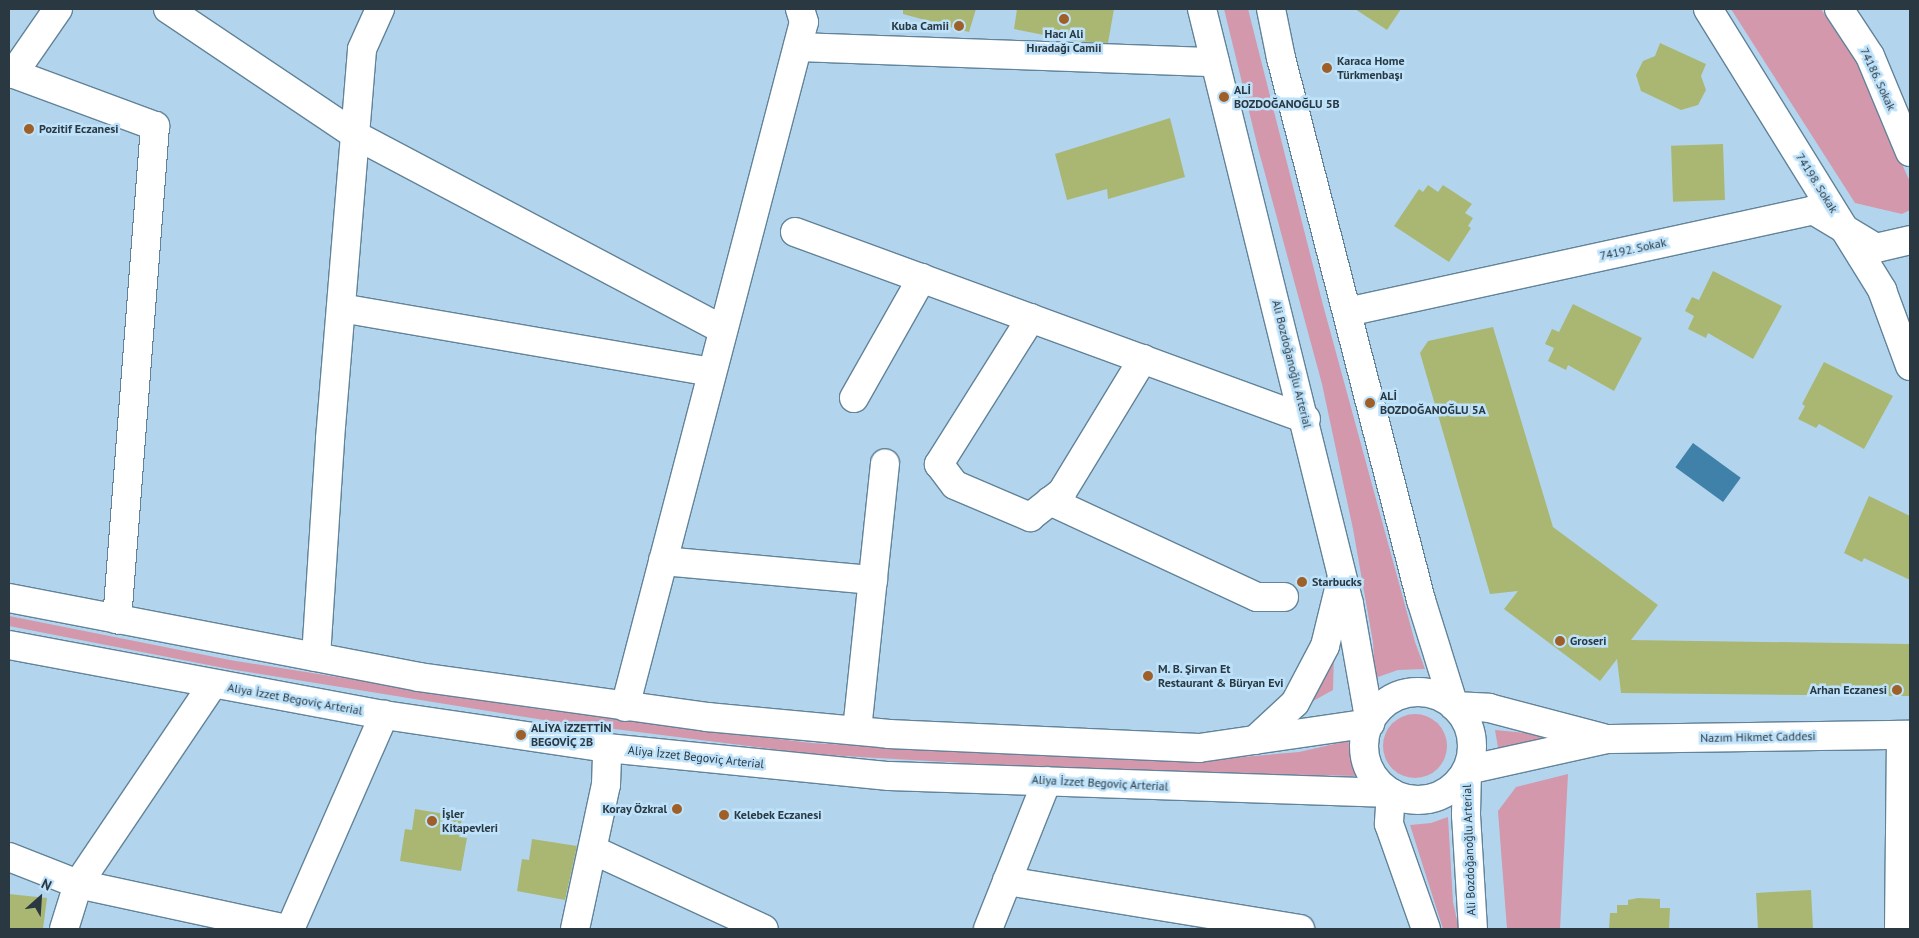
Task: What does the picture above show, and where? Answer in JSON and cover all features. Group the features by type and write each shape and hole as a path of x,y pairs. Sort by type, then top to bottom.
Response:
{"street":[{"path":"58,9 11,73 155,126 117,620"},
{"path":"316,657 341,308 357,136 362,49 380,9"},
{"path":"625,707 798,47 804,22 800,9"},
{"name":"Ali Bozdoğanoğlu Arterial","path":"1202,9 1306,419 1342,576 1370,723"},
{"path":"1271,9 1421,600 1454,706 1465,720 1471,736 1472,753 1467,770 1457,784 1444,794 1427,800 1409,800 1391,794 1377,782 1368,766 1364,748 1370,723 1388,701 1405,694 1423,692 1439,697 1454,706 1489,708 1606,739"},
{"name":"74198. Sokak","path":"1708,9 1882,290 1910,366"},
{"name":"74186. Sokak","path":"1839,9 1870,56 1910,152"},
{"path":"174,10 357,136 723,330"},
{"path":"798,47 1215,62"},
{"name":"74192. Sokak","path":"1347,312 1813,210 1876,248 1910,240"},
{"path":"795,232 1306,419"},
{"path":"854,398 922,278"},
{"path":"341,308 712,372"},
{"path":"1031,318 939,464 955,485 1030,517 1062,492 1143,359"},
{"path":"857,730 886,463"},
{"path":"1050,501 1257,598 1284,597"},
{"path":"663,561 873,580"},
{"path":"1255,740 1295,703 1325,646 1342,576"},
{"path":"9,598 419,677 625,707 857,730 1199,748 1370,723"},
{"name":"Aliya İzzet Begoviç Arterial","path":"9,644 213,684 384,714 607,748 889,776 1391,794"},
{"path":"64,929 78,884 213,684"},
{"path":"290,929 384,714"},
{"path":"1898,929 1905,735"},
{"name":"Nazım Hikmet Caddesi","path":"1606,739 1905,735"},
{"path":"1467,770 1606,739"},
{"path":"575,929 606,785 607,748"},
{"name":"Ali Bozdoğanoğlu Arterial","path":"1467,770 1466,816 1473,929"},
{"path":"988,929 1047,781"},
{"path":"1391,794 1389,824 1426,929"},
{"path":"593,850 764,929"},
{"path":"9,857 78,884 286,929"},
{"path":"1007,881 1300,929"}],"shaded area":[{"path":"1224,9 1248,9 1323,305 1415,642 1425,669 1398,670 1375,678 1373,642 1353,529 1322,384 1258,148"},
{"path":"1731,9 1821,9 1857,62 1910,182 1910,210 1902,214 1855,203"},
{"path":"9,616 230,660 545,710 811,743 1102,758 1209,760 1299,752 1348,741 1359,776 1100,771 810,754 544,720 229,669 9,626"},
{"path":"1334,652 1333,690 1304,706"},
{"path":"1415,714 1433,720 1441,728 1447,746 1441,764 1433,772 1415,778 1397,772 1389,764 1383,746 1389,728 1397,720"},
{"path":"1495,730 1579,738 1499,753"},
{"path":"1568,774 1560,929 1507,929 1498,811 1516,787"},
{"path":"1448,817 1453,902 1459,929 1443,929 1410,825 1431,823"}],"water":[{"path":"1693,443 1741,478 1723,502 1675,467"}],"building":[{"name":"Kuba Camii","path":"903,9 976,9 969,32 903,14"},
{"name":"Hacı Ali Hıradağı Camii","path":"1017,9 1114,9 1108,43 1075,41 1014,29"},
{"path":"1355,9 1401,9 1387,30"},
{"path":"1660,43 1706,64 1701,76 1706,90 1698,105 1681,110 1641,91 1636,75 1643,61 1655,56"},
{"path":"1170,118 1185,177 1108,199 1107,189 1067,200 1055,154"},
{"path":"1723,144 1725,200 1673,202 1671,146"},
{"path":"1428,185 1438,192 1443,185 1472,204 1465,213 1473,218 1468,226 1471,228 1449,262 1394,226 1419,189 1423,192"},
{"path":"1713,271 1782,306 1753,359 1708,333 1706,338 1688,329 1694,316 1685,311 1692,297 1699,300"},
{"path":"1573,304 1642,338 1614,391 1568,365 1566,370 1548,361 1554,348 1545,344 1552,329 1559,332"},
{"path":"1493,327 1553,527 1658,605 1631,640 1910,644 1910,696 1621,693 1617,659 1600,681 1504,609 1518,591 1490,594 1420,353 1428,341"},
{"path":"1824,362 1893,396 1864,449 1819,424 1816,428 1798,419 1805,406 1802,404"},
{"path":"1869,496 1910,516 1910,580 1864,558 1862,562 1844,553"},
{"path":"415,809 462,817 459,837 467,838 461,871 400,861 405,829 412,830"},
{"path":"532,839 577,846 565,900 517,891 522,859 529,860"},
{"path":"1811,890 1813,929 1758,929 1756,893"},
{"path":"9,894 47,898 43,929 9,929"},
{"path":"1638,898 1660,899 1660,908 1670,908 1669,929 1609,929 1610,913 1617,913 1617,905 1628,905 1628,900"}],"place":[{"name":"Hacı Ali Hıradağı Camii","path":"1064,19"},
{"name":"Kuba Camii","path":"959,26"},
{"name":"Karaca Home Türkmenbaşı","path":"1327,68"},
{"name":"ALİ BOZDOĞANOĞLU 5B","path":"1224,97"},
{"name":"Pozitif Eczanesi","path":"29,129"},
{"name":"ALİ BOZDOĞANOĞLU 5A","path":"1370,403"},
{"name":"Starbucks","path":"1302,582"},
{"name":"Groseri","path":"1560,641"},
{"name":"M. B. Şirvan Et Restaurant & Büryan Evi","path":"1148,676"},
{"name":"Arhan Eczanesi","path":"1897,690"},
{"name":"ALİYA İZZETTİN BEGOVİÇ 2B","path":"521,735"},
{"name":"Koray Özkral","path":"677,809"},
{"name":"Kelebek Eczanesi","path":"724,815"},
{"name":"İşler Kitapevleri","path":"432,821"}]}
